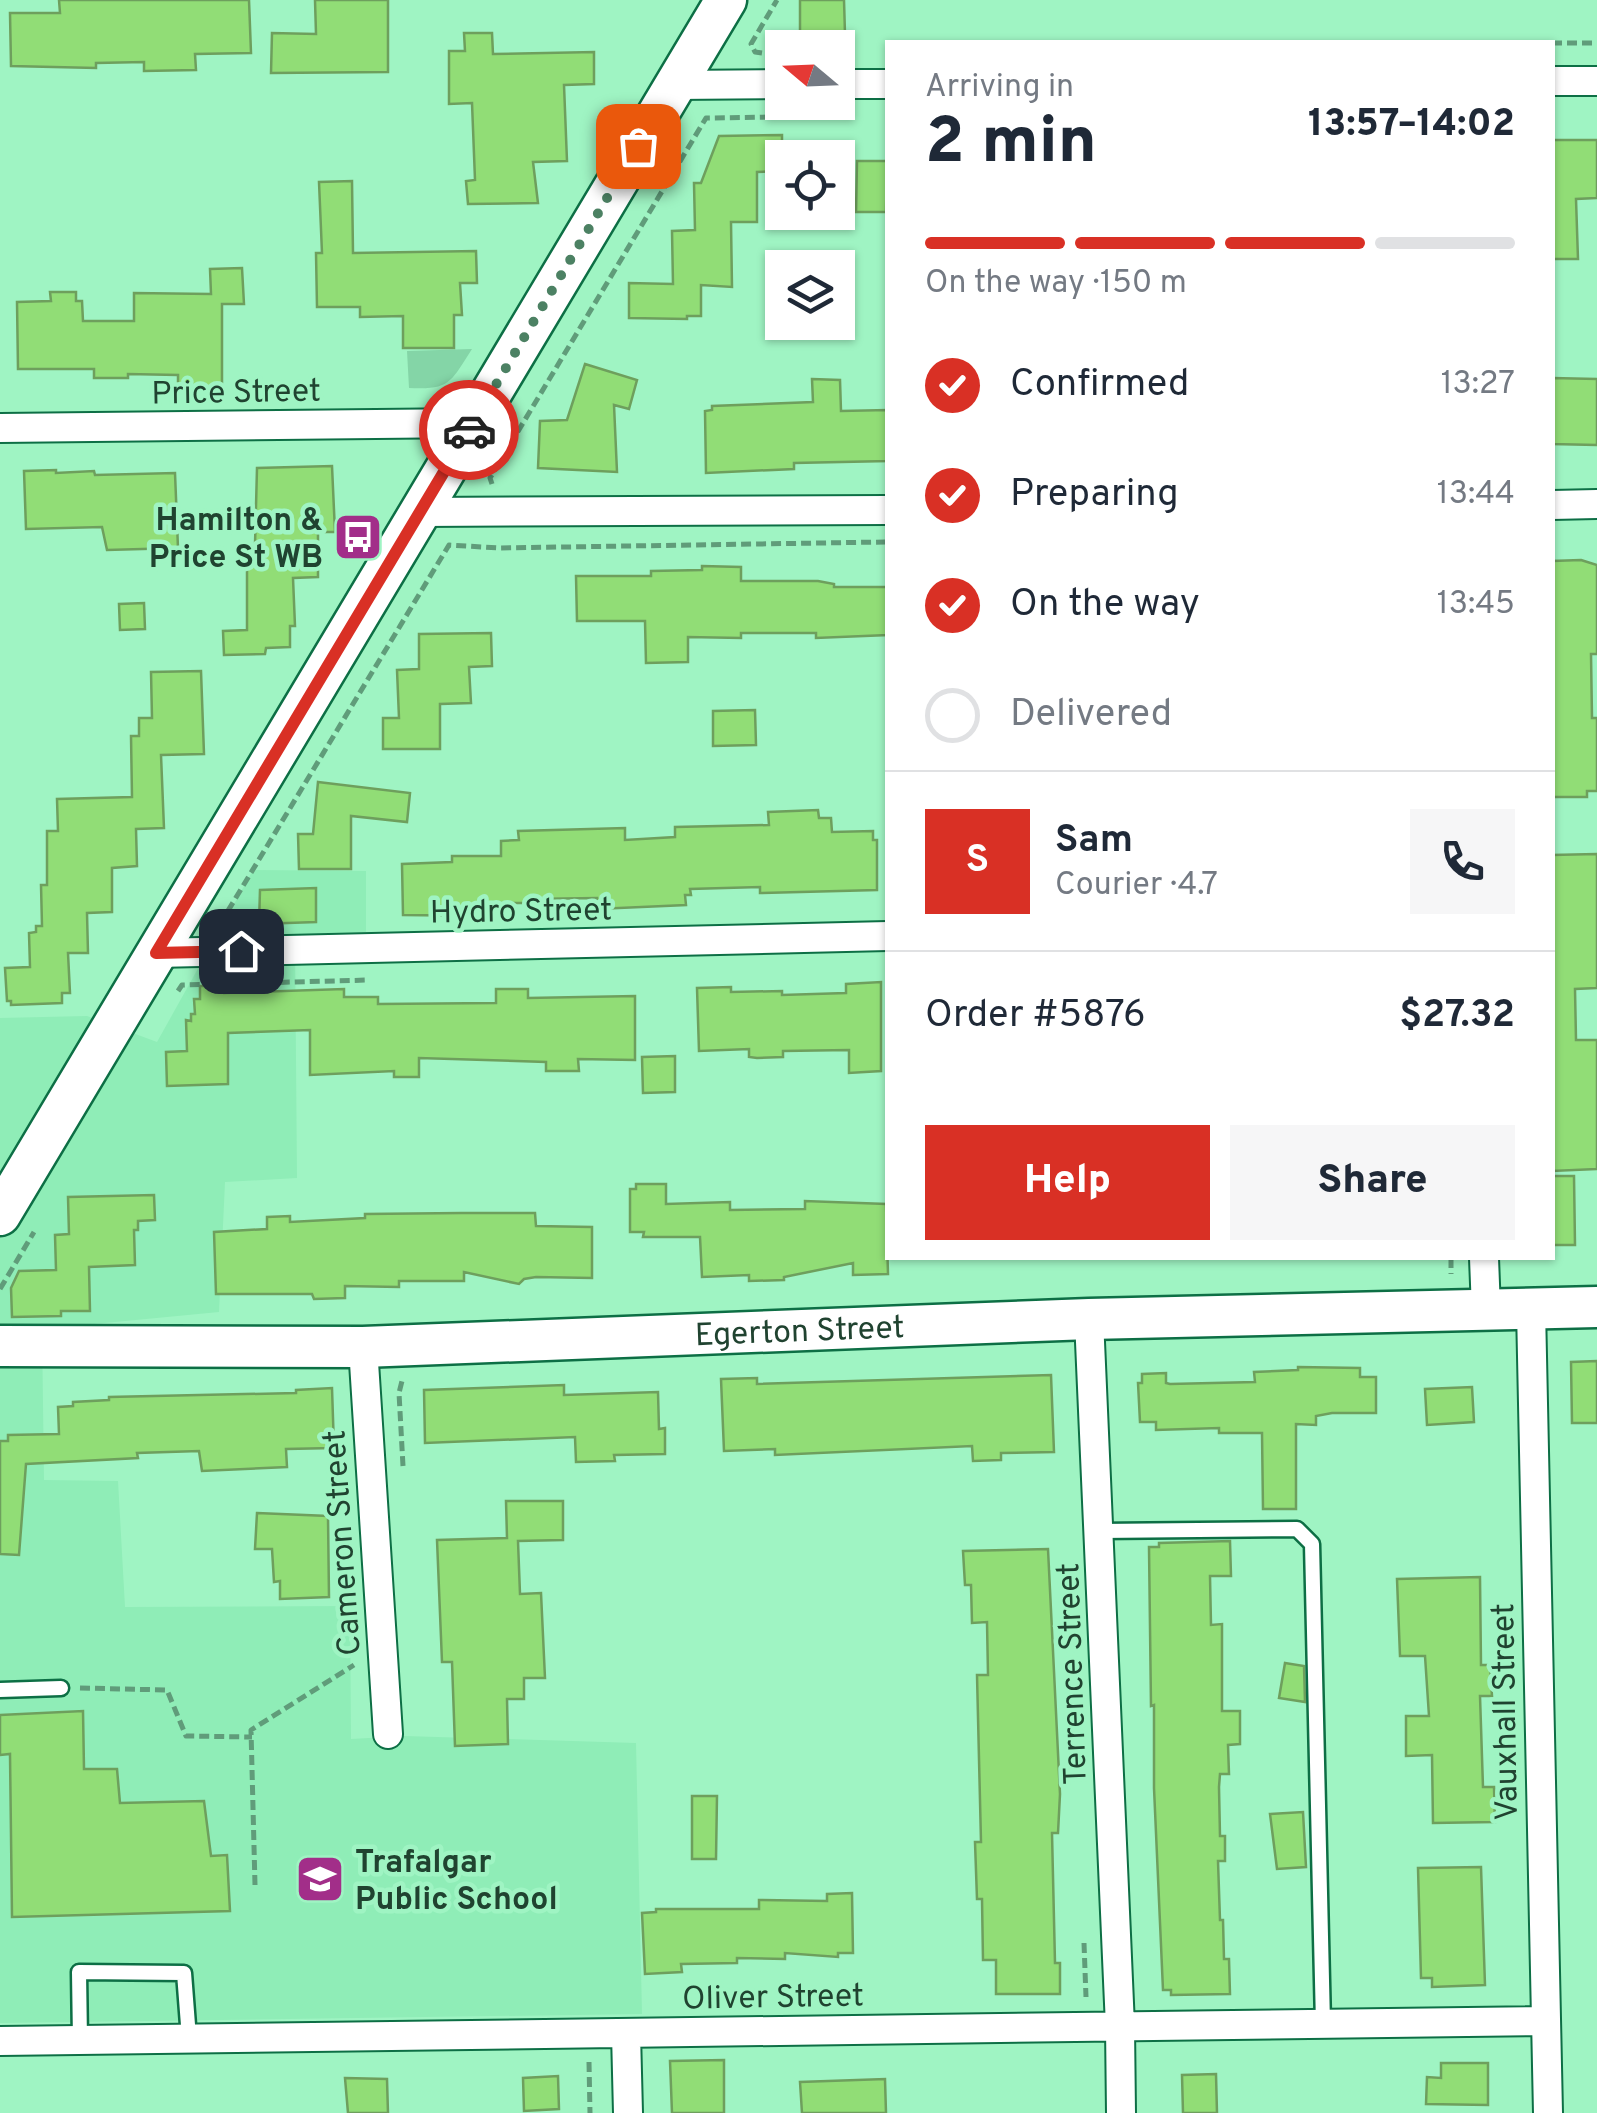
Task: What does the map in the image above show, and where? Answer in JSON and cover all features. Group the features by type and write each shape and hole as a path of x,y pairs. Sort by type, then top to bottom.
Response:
{"street":[{"path":"0,1215 726,0"},
{"path":"1555,81 1597,81"},
{"path":"674,85 765,84"},
{"path":"855,84 885,84"},
{"name":"Price Street","path":"0,428 473,422"},
{"path":"1555,505 1597,504"},
{"path":"419,512 885,510"},
{"name":"Hydro Street","path":"156,953 885,936"},
{"path":"1484,1260 1486,1310"},
{"name":"Egerton Street","path":"0,1346 363,1348 1089,1319 1597,1307"},
{"name":"Vauxhall Street","path":"1531,1309 1548,2113"},
{"name":"Terrence Street","path":"1089,1319 1121,2113"},
{"name":"Cameron Street","path":"363,1348 388,1734"},
{"name":"Oliver Street","path":"0,2041 1546,2021"},
{"path":"626,2032 628,2113"}],"lane":[{"path":"1100,1532 1297,1529 1312,1544 1323,2024"},
{"path":"0,1690 61,1688"},
{"path":"80,2040 79,1972 184,1973 189,2038"}],"path":[{"path":"764,54 755,52 751,44 776,0"},
{"path":"1555,43 1597,43"},
{"path":"494,489 490,478 706,118 765,117"},
{"path":"218,927 449,545 499,548 885,542"},
{"path":"403,1472 400,1393 403,1377 414,1372"},
{"path":"255,1885 252,1730 382,1648"},
{"path":"61,1688 167,1690 186,1736 252,1737"},
{"path":"1079,2005 1086,2001 1084,1942"},
{"path":"588,2062 590,2113"}],"shaded area":[{"path":"472,349 448,382 433,388 409,388 407,351"},
{"name":"Trafalgar Public School","path":"253,870 366,871 366,932 295,942 297,1178 225,1182 219,1312 42,1329 44,1480 118,1481 125,1607 350,1606 351,1739 405,1736 636,1743 642,2014 0,2023 0,1018 87,1016 157,1042"}],"building":[{"path":"59,0 249,0 251,53 195,54 196,70 144,71 144,62 96,63 96,68 11,66 10,13 60,13"},
{"path":"315,0 388,0 388,72 271,73 272,33 316,34"},
{"path":"800,0 844,0 845,30 800,30"},
{"path":"464,33 492,33 493,54 594,52 594,84 564,85 567,161 533,162 538,203 468,204 466,181 475,180 472,103 449,104 449,51 465,51"},
{"path":"782,135 782,140 765,140 765,172 757,172 757,222 731,222 732,287 701,285 701,316 629,318 629,283 673,284 672,231 695,230 694,183 701,183 719,136"},
{"path":"1555,140 1597,140 1597,198 1576,199 1578,259 1555,259"},
{"path":"857,161 885,161 885,212 856,212"},
{"path":"352,181 353,253 476,251 477,283 460,283 462,315 454,315 454,348 403,348 403,316 360,317 360,307 317,307 316,253 322,253 319,182"},
{"path":"242,268 244,304 222,304 222,387 178,388 178,375 94,378 94,369 18,369 17,302 51,301 50,292 76,292 76,301 82,301 83,321 134,321 134,293 211,294 210,269"},
{"path":"585,364 637,380 629,409 614,405 617,472 538,468 540,421 567,420"},
{"path":"1555,378 1597,379 1597,445 1555,444"},
{"path":"812,379 840,380 841,411 885,410 885,461 794,463 794,469 706,473 705,411 712,410 712,406 813,402"},
{"path":"332,466 335,532 318,532 318,577 293,578 295,626 290,626 290,647 266,648 265,654 224,655 223,631 247,630 247,545 255,545 257,468"},
{"path":"24,471 94,471 95,475 175,473 178,548 107,550 102,527 26,529"},
{"path":"1581,560 1597,565 1597,654 1591,654 1592,718 1597,718 1597,791 1587,791 1587,797 1555,797 1555,561"},
{"path":"702,566 741,567 741,581 818,581 834,587 885,587 885,635 816,638 816,633 741,633 741,638 688,637 688,662 646,663 645,621 577,621 576,576 651,576 651,571 702,570"},
{"path":"144,603 145,629 120,630 119,604"},
{"path":"491,633 492,666 469,667 471,703 440,704 440,749 383,749 383,718 399,718 397,670 419,669 419,634"},
{"path":"201,671 204,754 161,755 164,828 136,829 137,866 112,868 112,912 87,913 88,953 68,953 70,993 62,993 62,1003 11,1005 7,1001 5,968 30,967 29,933 42,926 41,885 47,885 47,831 58,831 57,799 132,797 131,736 139,736 139,718 152,718 151,672"},
{"path":"755,710 756,745 713,746 713,711"},
{"path":"318,782 410,793 407,822 351,816 351,869 299,869 298,834 313,834"},
{"path":"818,810 819,818 831,818 832,832 873,831 873,840 877,840 877,890 760,893 760,887 690,889 691,895 685,895 686,905 597,909 597,898 532,899 532,903 487,903 487,916 403,915 402,864 452,862 452,856 501,856 501,841 519,840 518,831 625,828 625,840 675,837 675,827 769,825 768,812"},
{"path":"1597,854 1597,988 1575,989 1576,1040 1597,1040 1597,1169 1555,1171 1555,855"},
{"path":"316,888 316,922 259,924 260,890"},
{"path":"881,982 881,1071 849,1073 849,1050 783,1051 783,1057 757,1058 749,1057 749,1049 699,1051 697,988 782,991 782,995 846,993 846,984"},
{"path":"200,986 222,986 224,993 344,989 344,997 378,997 378,1004 496,1003 496,989 528,989 528,998 635,996 635,1060 578,1059 579,1071 546,1071 546,1062 419,1058 419,1077 394,1077 394,1071 310,1075 310,1030 228,1033 228,1084 167,1086 166,1052 187,1051 186,1020 191,1021 191,1014 195,1014 194,999 200,999"},
{"path":"675,1056 675,1092 643,1093 642,1057"},
{"path":"1555,1176 1574,1176 1575,1245 1555,1245"},
{"path":"636,1184 666,1184 666,1204 730,1202 730,1210 805,1209 805,1201 885,1204 888,1274 853,1275 853,1263 784,1280 749,1281 749,1275 702,1277 700,1237 643,1237 644,1232 630,1232 630,1189 636,1189"},
{"path":"154,1195 155,1220 138,1221 138,1230 134,1230 135,1265 89,1267 90,1311 12,1317 11,1288 19,1271 56,1270 55,1235 69,1234 68,1197"},
{"path":"535,1213 536,1226 592,1227 592,1278 536,1277 519,1284 464,1272 464,1281 399,1281 399,1287 345,1286 345,1298 216,1294 214,1232 267,1229 267,1217 290,1216 290,1222 365,1218 365,1214"},
{"path":"1597,1361 1597,1423 1572,1423 1571,1362"},
{"path":"1298,1367 1360,1368 1360,1377 1376,1377 1376,1413 1332,1413 1316,1416 1316,1425 1296,1424 1296,1509 1263,1509 1262,1433 1219,1433 1219,1428 1156,1430 1156,1422 1140,1422 1138,1383 1142,1383 1142,1374 1166,1373 1166,1383 1170,1384 1255,1382 1254,1372"},
{"path":"1051,1375 1054,1452 1001,1453 1001,1460 973,1461 972,1446 775,1455 775,1449 724,1451 721,1379 757,1378 757,1384"},
{"path":"564,1385 564,1395 658,1392 659,1429 665,1428 665,1454 614,1455 615,1461 576,1462 575,1437 425,1443 424,1390"},
{"path":"1472,1387 1474,1422 1427,1425 1425,1389"},
{"path":"332,1388 334,1448 286,1449 287,1467 202,1471 199,1451 26,1464 19,1555 0,1554 0,1441 8,1441 8,1435 59,1434 58,1407 109,1397 296,1393"},
{"path":"506,1501 563,1501 563,1540 518,1541 520,1594 541,1593 545,1678 524,1678 524,1699 507,1699 508,1744 455,1746 452,1662 442,1662 437,1540 507,1538"},
{"path":"257,1513 328,1516 329,1597 280,1599 280,1581 274,1582 272,1549 255,1549"},
{"path":"1230,1541 1231,1576 1210,1576 1211,1625 1222,1624 1222,1711 1240,1711 1240,1744 1228,1745 1229,1774 1220,1774 1219,1787 1220,1836 1225,1836 1225,1861 1218,1861 1220,1920 1224,1959 1229,1959 1230,1994 1171,1995 1171,1990 1163,1990 1154,1705 1151,1706 1149,1547 1159,1547 1159,1543"},
{"path":"1048,1549 1060,1794 1058,1833 1052,1833 1055,1963 1060,1963 1060,1994 996,1994 996,1960 983,1960 982,1899 977,1899 975,1842 981,1842 977,1675 988,1675 987,1622 972,1623 971,1585 965,1585 963,1551"},
{"path":"1480,1577 1481,1665 1490,1665 1492,1696 1480,1696 1483,1787 1494,1787 1495,1822 1433,1823 1432,1755 1406,1756 1406,1716 1429,1716 1425,1656 1400,1656 1397,1579"},
{"path":"1285,1663 1304,1666 1305,1702 1279,1698"},
{"path":"83,1711 84,1769 117,1769 120,1803 204,1801 211,1856 227,1855 230,1911 12,1917 10,1754 0,1755 0,1715"},
{"path":"692,1796 717,1796 716,1859 692,1859"},
{"path":"1303,1812 1306,1867 1277,1869 1270,1814"},
{"path":"1481,1867 1485,1985 1432,1987 1432,1978 1421,1978 1418,1868"},
{"path":"852,1893 853,1953 838,1953 838,1957 785,1953 785,1959 737,1958 737,1963 681,1964 682,1972 645,1974 642,1913 656,1909 759,1909 759,1900 827,1901 827,1894"},
{"path":"724,2060 724,2113 672,2113 670,2061"},
{"path":"1441,2063 1488,2063 1488,2105 1426,2104 1427,2077 1441,2078"},
{"path":"1216,2074 1217,2113 1183,2113 1182,2075"},
{"path":"558,2076 559,2109 524,2111 523,2078"},
{"path":"345,2078 387,2079 388,2113 348,2113"},
{"path":"885,2079 886,2113 802,2113 800,2082"}],"way so far":[{"path":"469,430 638,146"}],"place":[{"name":"Hamilton & Price St WB","path":"358,537"},
{"name":"Trafalgar Public School","path":"320,1879"}],"route":[{"path":"241,951 156,953 469,430"}]}
